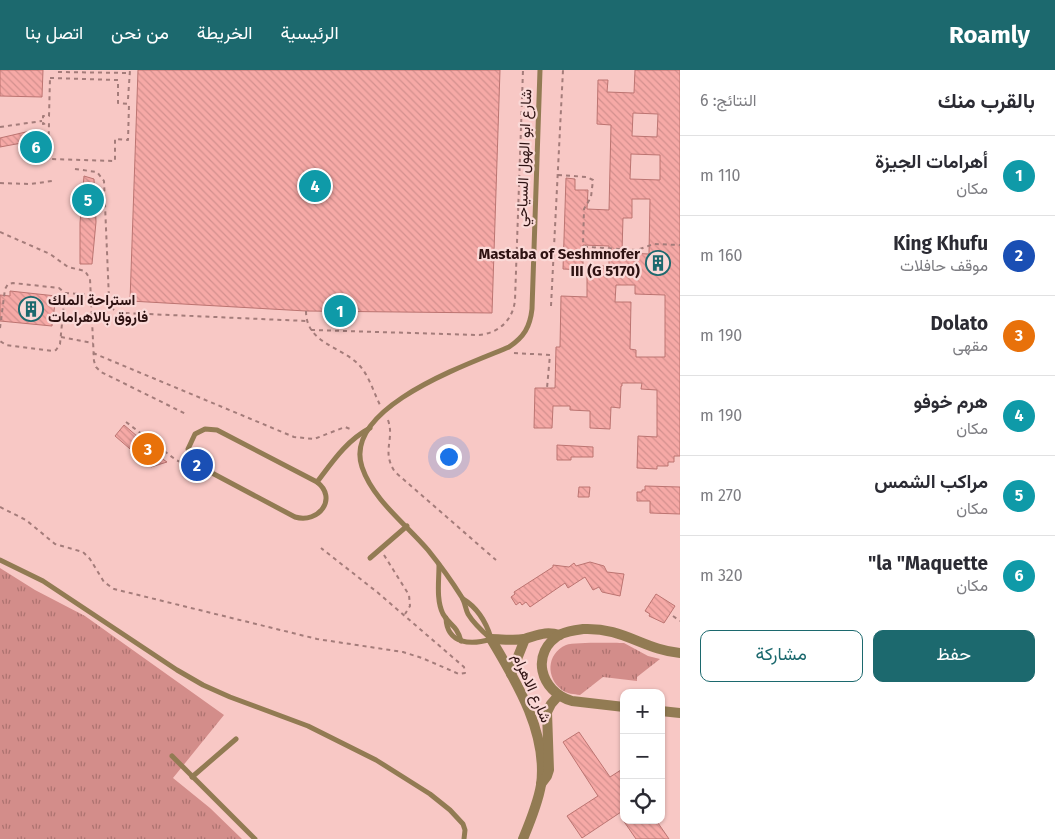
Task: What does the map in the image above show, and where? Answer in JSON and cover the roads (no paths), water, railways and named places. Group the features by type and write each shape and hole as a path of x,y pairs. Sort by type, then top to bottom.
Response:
{"street":[{"path":"491,639 525,639 541,633 560,634 585,629 608,630 652,647 680,653"},
{"path":"560,634 550,643 542,661 542,668 548,687 558,696 572,701 620,707"},
{"name":"شارع الاهرام","path":"491,639 511,674 528,711 541,759 541,784 523,839"},
{"path":"511,674 525,639"},
{"path":"541,784 548,776 549,770 547,712 558,696"},
{"path":"665,711 680,713"}],"lane":[{"name":"شارع ابو الهول السياحي","path":"491,639 486,624 478,611 463,599 439,565 376,491 362,466 360,452 370,428 384,412 406,394 426,382 509,347 519,341 526,332 531,321 532,309 540,70"},
{"path":"316,482 340,451 359,434 370,428"},
{"path":"212,429 316,482 325,492 323,508 309,519 300,518 197,466 189,455 190,443 195,434 212,429"},
{"path":"370,558 406,526"},
{"path":"0,560 43,581 203,685 308,726 376,760 430,794 450,810 463,824 465,830 464,839"},
{"path":"439,565 438,597 441,608 446,618 456,628 461,640 474,644 491,639"},
{"name":"شارع ابو الهول السياحي","path":"463,599 467,611 474,622 491,639"},
{"path":"192,777 236,738"},
{"path":"172,756 254,839"}],"place":[{"name":"la \"Maquette\"","path":"36,147"},
{"name":"هرم خوفو","path":"315,186"},
{"name":"مراكب الشمس","path":"88,200"},
{"name":"Mastaba of Seshmnofer III (G 5170)","path":"658,263"},
{"name":"استراحة الملك فاروق بالاهرامات","path":"31,309"},
{"name":"أهرامات الجيزة","path":"340,311"},
{"name":"Dolato","path":"148,449"},
{"name":"King Khufu","path":"197,465"}]}
